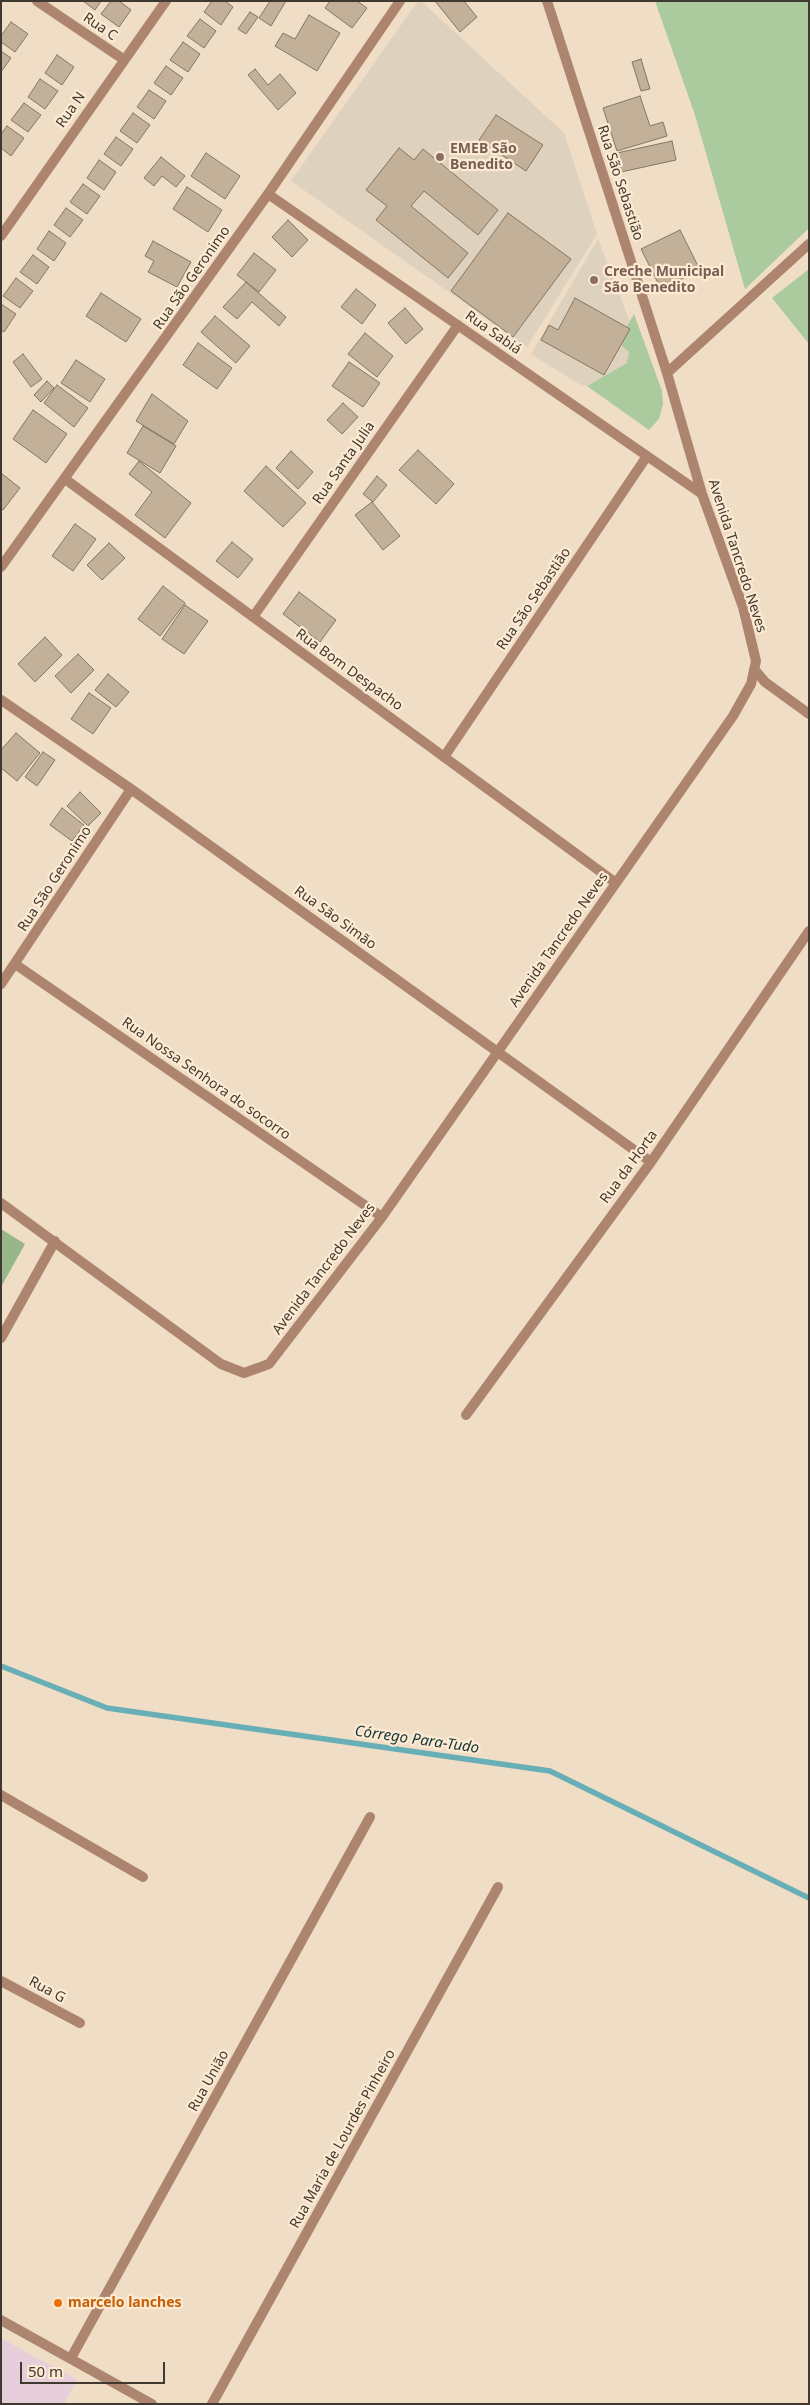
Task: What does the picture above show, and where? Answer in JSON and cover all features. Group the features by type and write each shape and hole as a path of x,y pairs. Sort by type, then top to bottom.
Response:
{"street":[{"name":"Rua C","path":"37,1 123,59"},
{"name":"Rua N","path":"1,236 123,59 166,1"},
{"name":"Rua São Geronimo","path":"1,567 268,194 400,1"},
{"name":"Rua São Sebastião","path":"547,1 667,373"},
{"name":"Rua Sabiá","path":"268,194 702,494"},
{"path":"667,373 809,244"},
{"name":"Rua Santa Julia","path":"253,617 458,325"},
{"name":"Avenida Tancredo Neves","path":"1,1203 221,1364 244,1373 269,1364 382,1217 733,716 751,684 756,661 743,607 702,494 667,373"},
{"name":"Rua São Sebastião","path":"444,757 647,456"},
{"name":"Rua Bom Despacho","path":"65,479 616,883"},
{"path":"754,669 765,682 809,714"},
{"name":"Rua São Simão","path":"1,700 131,788 651,1162"},
{"name":"Rua São Geronimo","path":"1,984 131,788"},
{"name":"Rua da Horta","path":"466,1414 651,1162 809,931"},
{"name":"Rua Nossa Senhora do socorro","path":"15,964 382,1217"},
{"path":"1,1338 55,1241"},
{"path":"1,1795 143,1877"},
{"name":"Rua União","path":"71,2358 370,1817"},
{"name":"Rua Maria de Lourdes Pinheiro","path":"212,2404 498,1887"},
{"name":"Rua G","path":"1,1981 80,2023"},
{"path":"1,2320 152,2404"}],"shaded area":[{"name":"EMEB São Benedito","path":"418,1 421,1 564,133 597,234 527,347 291,181"},
{"name":"Creche Municipal São Benedito","path":"598,239 630,322 618,342 629,352 627,363 587,386 579,384 531,354"},
{"path":"1,2338 77,2380 64,2404 1,2404"}],"green space":[{"path":"655,1 809,1 809,228 745,289 695,115"},
{"path":"809,269 809,344 772,298"},
{"path":"634,314 662,391 663,404 659,419 649,430 587,386 627,363 629,352 618,342"},
{"path":"1,1229 25,1244 1,1287"}],"building":[{"path":"83,1 101,1 95,10"},
{"path":"111,1 119,1 131,10 119,27 101,14"},
{"path":"212,1 225,1 233,7 221,25 204,12"},
{"path":"270,1 286,1 271,26 259,18"},
{"path":"330,1 357,1 367,8 352,28 325,8"},
{"path":"435,1 464,1 477,17 460,32"},
{"path":"250,12 258,17 246,34 238,29"},
{"path":"309,15 340,33 317,71 275,46 283,33 295,39"},
{"path":"200,19 216,31 204,48 187,36"},
{"path":"11,22 28,34 15,52 1,42 1,36"},
{"path":"183,42 200,54 188,72 170,60"},
{"path":"1,51 11,58 1,72"},
{"path":"57,55 74,67 62,85 45,73"},
{"path":"641,59 650,89 641,91 632,62"},
{"path":"166,66 183,78 171,95 154,83"},
{"path":"255,69 268,85 280,74 296,93 278,110 248,75"},
{"path":"40,79 58,91 45,109 28,97"},
{"path":"149,90 166,101 154,119 137,107"},
{"path":"640,96 650,126 663,122 667,136 617,151 603,108"},
{"path":"24,103 41,115 28,132 11,120"},
{"path":"133,113 150,125 137,143 120,131"},
{"path":"496,115 543,145 526,171 479,140"},
{"path":"7,126 24,138 11,156 1,148 1,134"},
{"path":"116,137 133,149 121,166 104,154"},
{"path":"672,141 676,160 621,172 617,153"},
{"path":"399,148 414,160 423,149 498,210 478,235 424,191 411,206 468,253 448,278 376,220 387,206 366,190"},
{"path":"206,153 240,176 225,199 191,176"},
{"path":"161,157 185,176 176,187 162,176 154,186 144,178"},
{"path":"99,160 116,172 104,190 87,178"},
{"path":"83,184 100,196 87,214 70,202"},
{"path":"187,187 222,210 208,232 173,209"},
{"path":"66,208 83,220 70,237 54,225"},
{"path":"508,213 571,259 513,337 451,291"},
{"path":"288,220 308,240 292,257 272,237"},
{"path":"680,230 700,270 661,289 641,249"},
{"path":"49,231 66,243 54,261 37,249"},
{"path":"153,241 191,262 177,287 148,272 154,261 145,256"},
{"path":"254,253 276,270 259,292 237,275"},
{"path":"33,255 49,267 37,284 20,272"},
{"path":"16,278 33,291 20,308 3,296"},
{"path":"246,282 286,317 279,326 252,302 237,319 223,307"},
{"path":"356,289 376,305 362,324 341,307"},
{"path":"101,293 141,319 126,342 86,316"},
{"path":"575,298 630,329 604,375 541,340 549,325 558,330"},
{"path":"1,304 16,314 4,332 1,330"},
{"path":"405,308 423,329 406,344 388,323"},
{"path":"215,316 250,346 236,363 201,332"},
{"path":"365,333 393,356 377,377 348,354"},
{"path":"198,343 232,368 217,389 183,365"},
{"path":"23,354 42,379 31,387 13,362"},
{"path":"76,360 105,379 90,402 61,383"},
{"path":"349,362 380,383 363,407 332,386"},
{"path":"47,381 54,388 41,402 34,395"},
{"path":"57,385 88,408 74,427 44,403"},
{"path":"152,394 188,421 174,444 136,421"},
{"path":"343,403 358,417 342,434 327,420"},
{"path":"33,410 67,434 46,463 13,439"},
{"path":"143,426 176,446 160,473 127,453"},
{"path":"418,450 454,484 436,504 399,470"},
{"path":"291,451 313,472 298,489 276,468"},
{"path":"139,461 191,503 165,538 135,515 152,492 129,474"},
{"path":"266,466 306,503 283,527 244,491"},
{"path":"1,473 20,488 3,510 1,509"},
{"path":"377,476 387,485 373,502 363,494"},
{"path":"372,502 400,536 383,550 355,515"},
{"path":"75,524 96,539 73,571 52,556"},
{"path":"232,542 253,559 238,578 216,561"},
{"path":"109,543 125,558 102,580 87,565"},
{"path":"163,586 185,603 160,636 138,619"},
{"path":"299,592 336,620 320,642 283,614"},
{"path":"185,605 208,621 184,654 162,639"},
{"path":"45,637 62,655 35,682 18,664"},
{"path":"78,654 94,670 71,693 55,676"},
{"path":"108,674 129,692 116,707 95,690"},
{"path":"89,693 111,708 93,734 71,719"},
{"path":"16,733 40,753 17,781 1,768 1,750"},
{"path":"43,752 55,760 37,786 25,777"},
{"path":"80,792 101,813 88,826 67,806"},
{"path":"62,808 84,825 72,841 50,825"}],"waterway":[{"name":"Córrego Para-Tudo","path":"1,1666 107,1708 550,1771 809,1898"}],"place":[{"name":"EMEB São Benedito","path":"440,157"},
{"name":"Creche Municipal São Benedito","path":"594,280"},
{"name":"marcelo lanches","path":"58,2303"}]}
